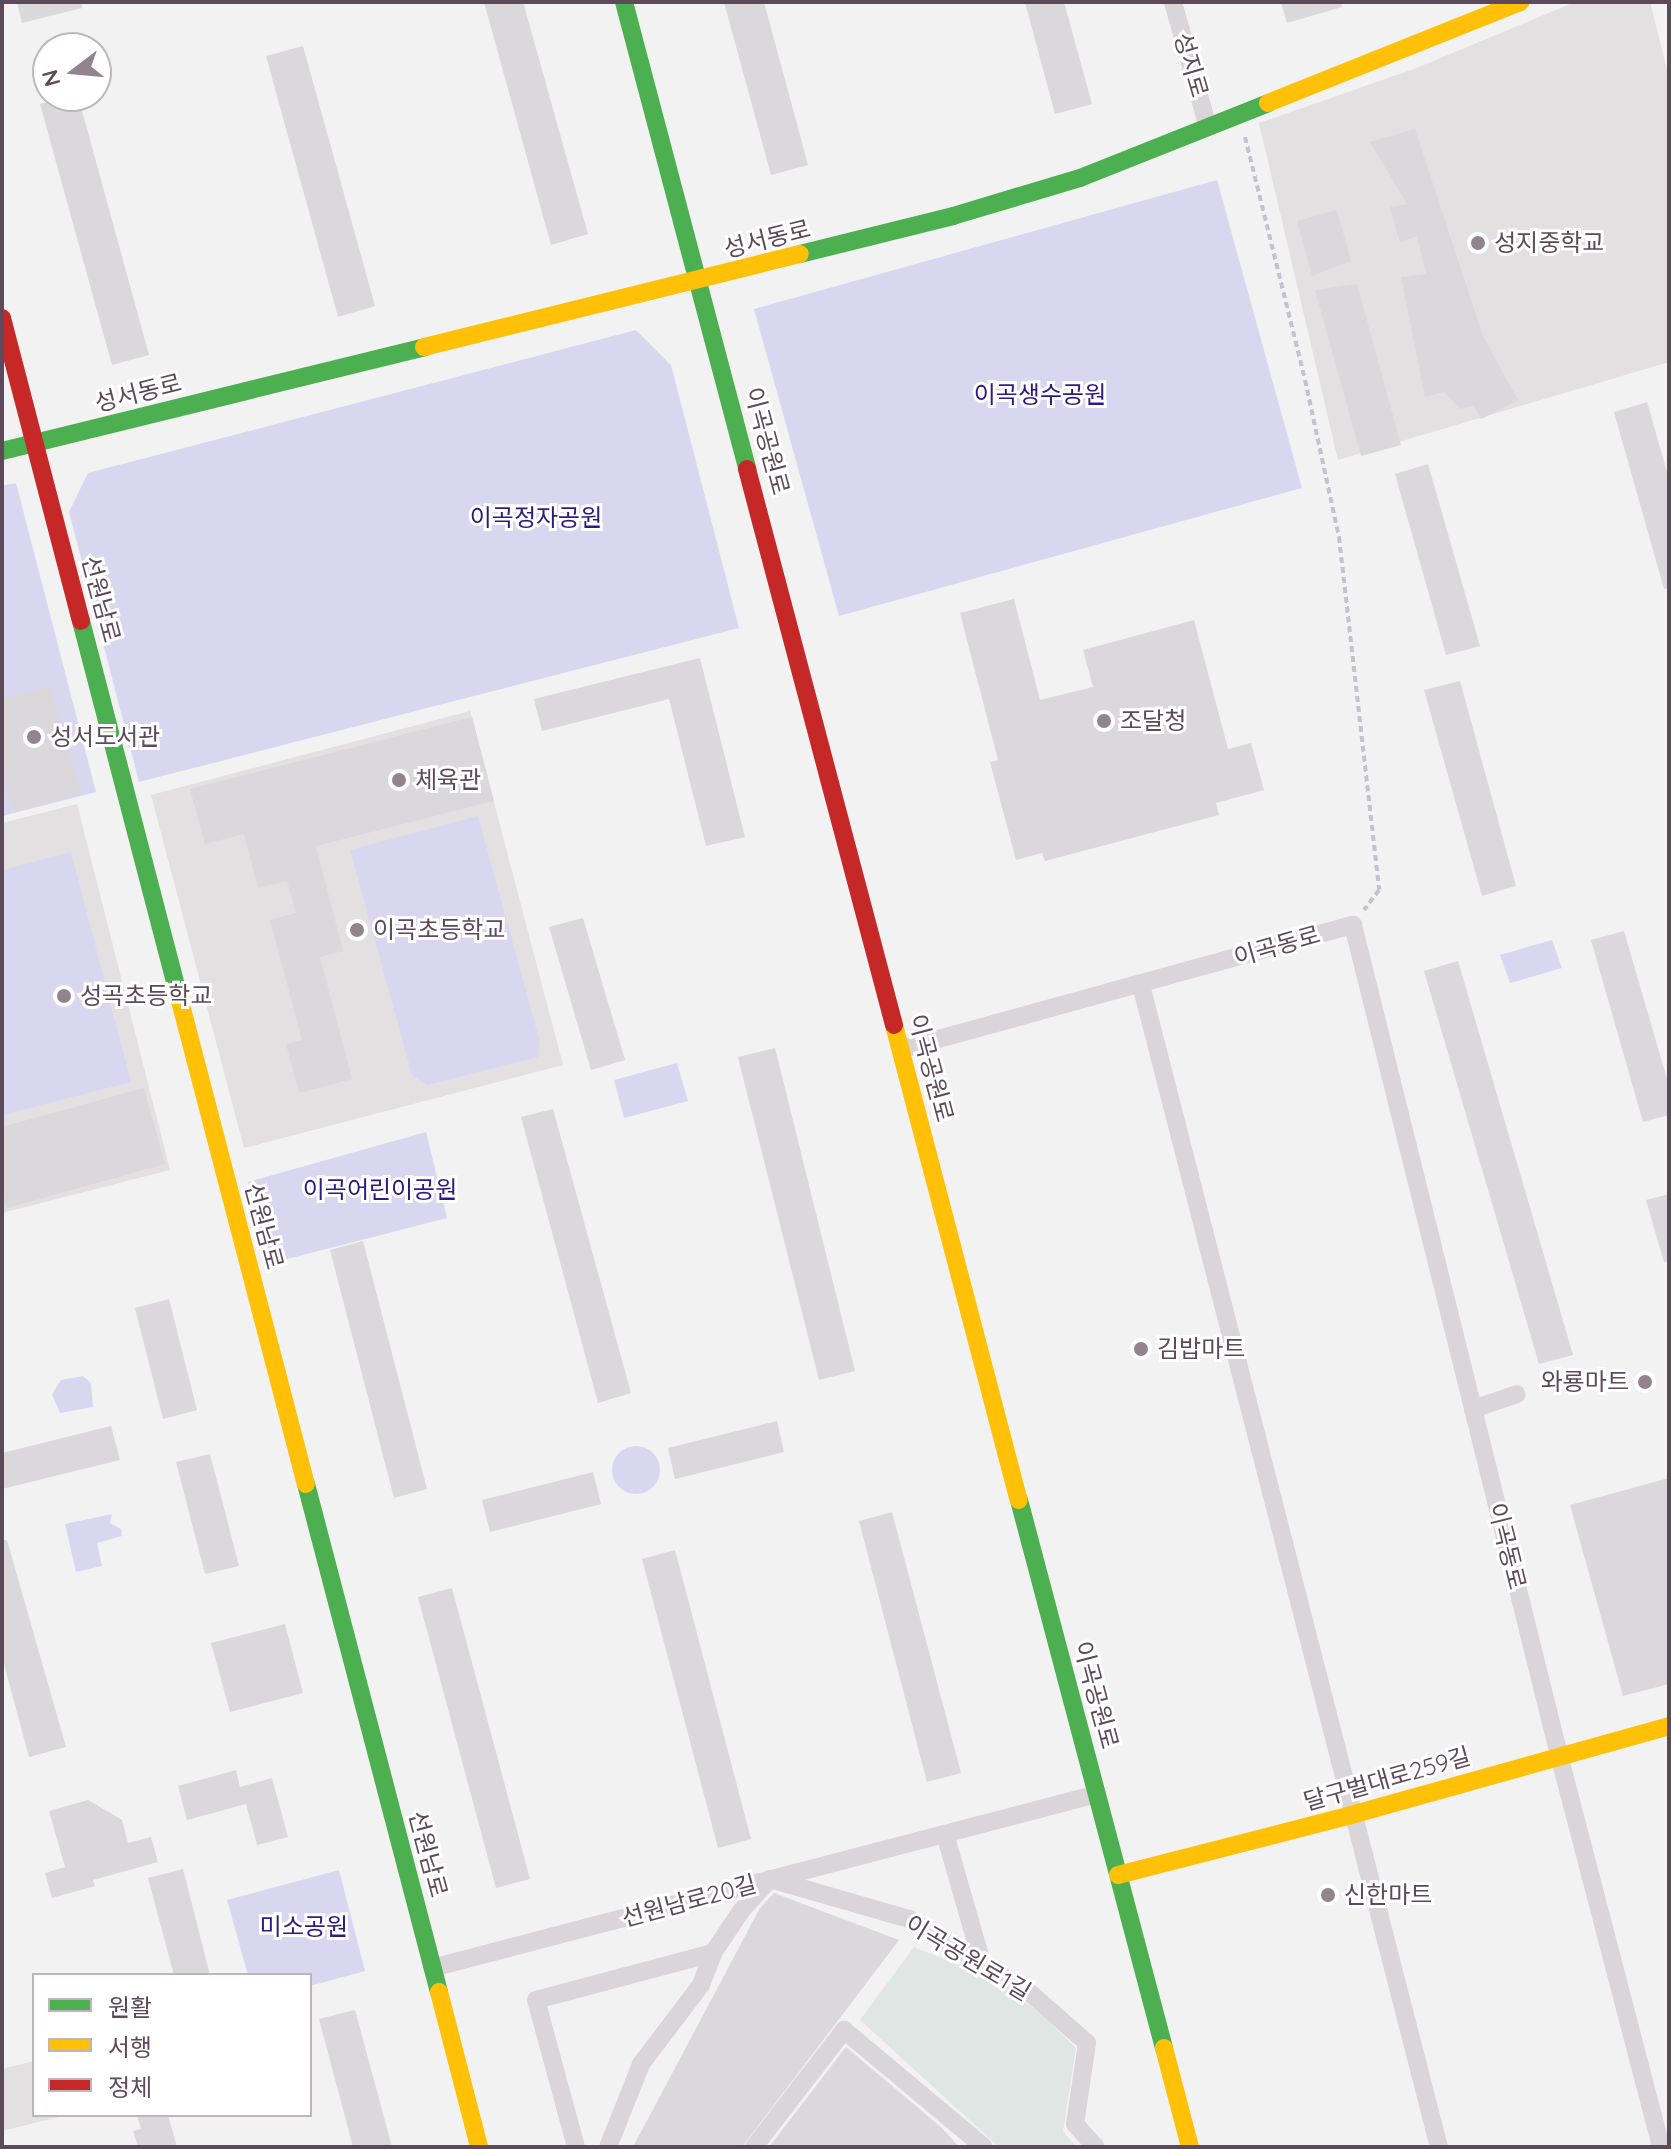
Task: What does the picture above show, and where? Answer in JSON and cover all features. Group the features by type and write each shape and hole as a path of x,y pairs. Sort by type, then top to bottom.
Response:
{"main road":[{"name":"이곡공원로","path":"624,2 1190,2147"},
{"name":"성서동로","path":"2,451 700,281 953,216 1080,178 1521,2"},
{"name":"선원남로","path":"2,318 479,2147"},
{"name":"달구벌대로259길","path":"1118,1875 1351,1815 1669,1726"}],"street":[{"name":"성지로","path":"1173,2 1208,127"},
{"name":"이곡동로","path":"902,1049 1353,925 1559,1755 1661,2147"},
{"path":"1141,985 1351,1815 1439,2147"},
{"path":"1473,1409 1517,1394"},
{"name":"선원남로20길","path":"432,1968 1097,1794"},
{"path":"945,1834 982,1963"},
{"path":"608,2147 641,2064 701,1985 713,1953 741,1911 770,1879"},
{"name":"이곡공원로1길","path":"770,1879 909,1919 1029,1992 1087,2043 1075,2124 1096,2147"},
{"path":"576,2147 536,2000 713,1953"},
{"path":"754,2147 844,2030 984,2147"}],"path":[{"path":"1239,114 1305,380 1339,537 1379,890 1353,925"}],"shaded area":[{"name":"성지중학교","path":"1575,2 1650,2 1669,77 1669,362 1338,460 1259,123 1414,69"},
{"name":"이곡초등학교","path":"470,711 563,1065 244,1148 151,795"},
{"name":"성곡초등학교","path":"77,804 170,1170 2,1213 2,823"},
{"path":"914,1947 998,1981 1044,2017 1076,2048 1063,2131 1076,2147 999,2147 860,2020"},
{"path":"32,2062 32,2117 59,2117 2,2131 2,2069"}],"green space":[{"name":"이곡생수공원","path":"1217,180 1302,488 839,616 754,309"},
{"name":"이곡정자공원","path":"636,330 671,365 739,628 139,782 69,512 88,473"},
{"path":"16,483 96,792 2,816 2,486"},
{"path":"478,816 540,1042 538,1057 427,1085 412,1075 350,850"},
{"path":"71,852 131,1082 2,1115 2,870"},
{"path":"1552,940 1562,968 1510,983 1500,955"},
{"path":"677,1063 688,1101 624,1118 614,1080"},
{"name":"이곡어린이공원","path":"426,1132 447,1218 268,1264 248,1182"},
{"path":"83,1376 91,1383 93,1407 60,1413 52,1394 61,1380"},
{"path":"636,1446 653,1453 660,1470 653,1487 636,1494 619,1487 612,1470 619,1453"},
{"path":"112,1514 110,1523 121,1529 122,1536 97,1543 102,1566 76,1572 65,1524"},
{"name":"미소공원","path":"339,1870 365,1971 312,1985 312,1973 247,1973 227,1900"}],"building":[{"path":"17,2 81,2 82,8 22,23"},
{"path":"484,2 523,2 588,234 551,245"},
{"path":"724,2 764,2 808,165 771,175"},
{"path":"1025,2 1064,2 1092,104 1055,114"},
{"path":"1281,2 1341,2 1342,7 1287,23"},
{"path":"303,46 375,306 338,317 266,56"},
{"path":"42,112 82,112 149,355 112,365"},
{"path":"1415,129 1483,336 1518,400 1481,419 1474,406 1460,409 1444,392 1425,397 1401,277 1426,274 1417,236 1400,243 1390,207 1407,204 1370,142"},
{"path":"1337,210 1351,261 1312,276 1297,221"},
{"path":"1357,284 1401,445 1361,456 1315,290"},
{"path":"1647,402 1669,479 1669,588 1664,589 1614,412"},
{"path":"1428,464 1480,646 1446,655 1395,474"},
{"name":"조달청","path":"1014,599 1040,700 1093,687 1083,650 1194,620 1228,749 1251,743 1264,790 1216,803 1219,815 1045,861 1042,853 1016,860 990,762 998,760 960,613"},
{"path":"700,658 745,837 706,846 669,699 542,731 534,699"},
{"path":"1460,681 1516,886 1482,896 1424,690"},
{"name":"성서도서관","path":"50,686 81,793 14,813 2,773 2,700"},
{"path":"472,717 494,801 316,846 343,951 320,957 352,1079 299,1093 286,1044 302,1040 270,920 296,913 287,881 258,888 244,834 205,844 190,789"},
{"path":"583,918 625,1060 591,1070 549,927"},
{"path":"1624,931 1669,1086 1669,1115 1643,1122 1591,940"},
{"path":"1458,961 1573,1355 1539,1364 1424,971"},
{"path":"775,1048 855,1371 819,1380 738,1057"},
{"path":"144,1088 165,1164 7,1208 2,1189 2,1127"},
{"path":"553,1109 631,1393 598,1403 521,1117"},
{"path":"1669,1194 1669,1261 1664,1262 1646,1200"},
{"path":"363,1241 427,1489 394,1498 330,1250"},
{"path":"169,1299 197,1410 163,1419 135,1308"},
{"path":"777,1421 784,1452 675,1479 668,1448"},
{"path":"111,1426 120,1460 2,1489 2,1453"},
{"path":"210,1454 239,1566 205,1574 176,1462"},
{"path":"593,1472 601,1504 490,1532 482,1500"},
{"path":"1669,1478 1669,1684 1623,1696 1570,1505"},
{"path":"892,1512 961,1773 927,1782 859,1521"},
{"path":"2,1540 7,1540 66,1747 29,1757 2,1657"},
{"path":"675,1550 751,1839 718,1848 642,1559"},
{"path":"452,1588 530,1879 496,1888 418,1597"},
{"path":"285,1624 303,1693 230,1712 211,1643"},
{"path":"236,1770 240,1787 272,1778 288,1837 257,1845 246,1804 187,1820 178,1786"},
{"path":"88,1800 122,1820 128,1843 151,1837 158,1862 93,1880 95,1886 52,1898 45,1873 65,1867 49,1811"},
{"path":"183,1869 209,1973 173,1973 148,1878"},
{"path":"774,1893 899,1940 742,2147 633,2147 760,1908"},
{"path":"355,2010 392,2147 353,2147 319,2019"},
{"path":"846,2047 942,2128 959,2147 769,2147"},
{"path":"138,2117 169,2117 177,2147 138,2147 133,2131 141,2129"}],"traffic: fast":[{"path":"624,2 747,469"},
{"path":"800,254 953,216 1080,178 1268,103"},
{"path":"2,451 424,347"},
{"path":"81,621 180,1001"},
{"path":"306,1484 439,1992"},
{"path":"1019,1500 1164,2048"}],"traffic: slow":[{"path":"1268,103 1521,2"},
{"path":"424,347 800,254"},
{"path":"180,1001 306,1484"},
{"path":"894,1025 1019,1500"},
{"path":"1118,1875 1351,1815 1669,1726"},
{"path":"439,1992 479,2147"},
{"path":"1164,2048 1190,2147"}],"traffic: jam":[{"path":"2,318 81,621"},
{"path":"747,469 894,1025"}],"place":[{"name":"성지중학교","path":"1478,243"},
{"name":"조달청","path":"1104,721"},
{"name":"성서도서관","path":"34,737"},
{"name":"체육관","path":"399,780"},
{"name":"이곡초등학교","path":"357,930"},
{"name":"성곡초등학교","path":"64,996"},
{"name":"김밥마트","path":"1141,1349"},
{"name":"와룡마트","path":"1645,1382"},
{"name":"신한마트","path":"1328,1895"}]}
